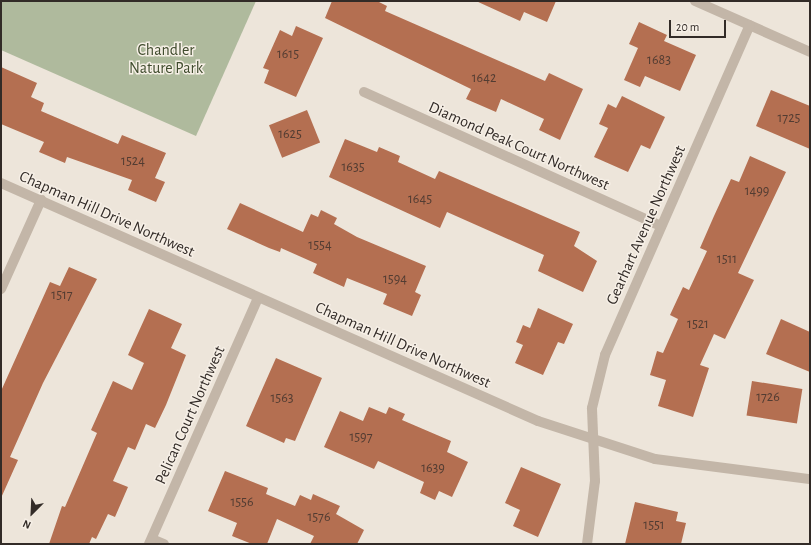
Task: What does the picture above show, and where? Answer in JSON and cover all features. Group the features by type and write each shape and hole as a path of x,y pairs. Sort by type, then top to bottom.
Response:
{"street":[{"path":"695,1 810,52"},
{"name":"Gearhart Avenue Northwest","path":"587,544 593,513 596,442 592,408 605,355 750,25"},
{"name":"Diamond Peak Court Northwest","path":"364,92 661,226"},
{"name":"Chapman Hill Drive Northwest","path":"1,183 538,421 596,442 655,459 704,468 810,479"},
{"path":"1,290 41,200"},
{"name":"Pelican Court Northwest","path":"150,541 258,298"},
{"path":"150,541 164,544"}],"green space":[{"name":"Chandler Nature Park","path":"1,1 256,1 196,136 1,50"}],"building":[{"path":"332,1 377,1 387,6 385,11 545,81 549,73 583,89 560,140 539,130 544,119 501,99 496,112 466,99 471,89 325,18"},
{"path":"476,1 556,1 547,22 524,12 520,21"},
{"path":"639,22 667,35 664,41 696,55 680,91 645,76 640,87 624,80 638,48 629,44"},
{"path":"296,26 323,38 296,97 264,83 269,70 263,68 280,30 292,36"},
{"path":"1,67 37,83 31,97 44,103 41,111 118,144 122,135 166,153 155,178 165,182 156,202 128,190 132,180 67,157 65,163 39,152 44,142 1,124"},
{"path":"771,90 810,106 810,149 756,126"},
{"path":"622,96 665,117 650,149 641,145 628,172 594,157 608,128 599,124 608,104 616,108"},
{"path":"307,110 320,142 282,158 269,125"},
{"path":"345,139 377,152 379,147 400,156 398,162 435,179 439,171 580,232 574,246 597,261 583,292 538,271 544,255 447,212 440,228 329,177"},
{"path":"750,156 786,172 738,273 754,280 725,339 714,334 700,365 709,368 693,417 658,406 666,380 650,375 657,351 663,353 678,319 670,315 683,287 689,290 707,251 700,248 714,216 731,179 739,182"},
{"path":"240,203 303,232 311,214 318,217 321,210 337,218 334,224 357,237 426,266 415,292 421,295 412,316 383,304 387,294 347,278 344,287 313,273 317,264 281,248 280,252 269,248 227,229"},
{"path":"69,267 97,279 43,383 10,457 18,460 1,498 1,391 50,282 60,286"},
{"path":"538,308 573,324 564,344 558,342 543,375 515,363 523,345 516,342 523,325 530,328"},
{"path":"149,309 182,324 171,348 186,355 166,405 155,428 146,424 135,450 128,447 113,481 128,487 115,517 108,514 96,539 92,537 89,544 49,544 62,506 65,507 97,433 91,430 113,381 132,390 144,363 128,355"},
{"path":"781,319 810,332 810,372 766,354"},
{"path":"276,358 322,378 295,441 286,438 284,443 246,426"},
{"path":"752,381 802,389 797,424 747,416"},
{"path":"369,407 386,414 389,407 405,414 402,420 451,441 447,452 468,462 452,497 439,491 435,500 420,493 424,482 378,461 374,469 324,447 340,411 363,421"},
{"path":"521,467 561,484 538,537 513,526 520,510 505,503"},
{"path":"225,471 268,488 266,494 295,506 300,495 311,500 313,494 340,506 336,514 364,530 357,544 310,544 314,536 277,519 267,544 252,544 232,536 237,523 208,511"},
{"path":"635,502 678,512 676,521 686,523 681,544 625,544"}]}
